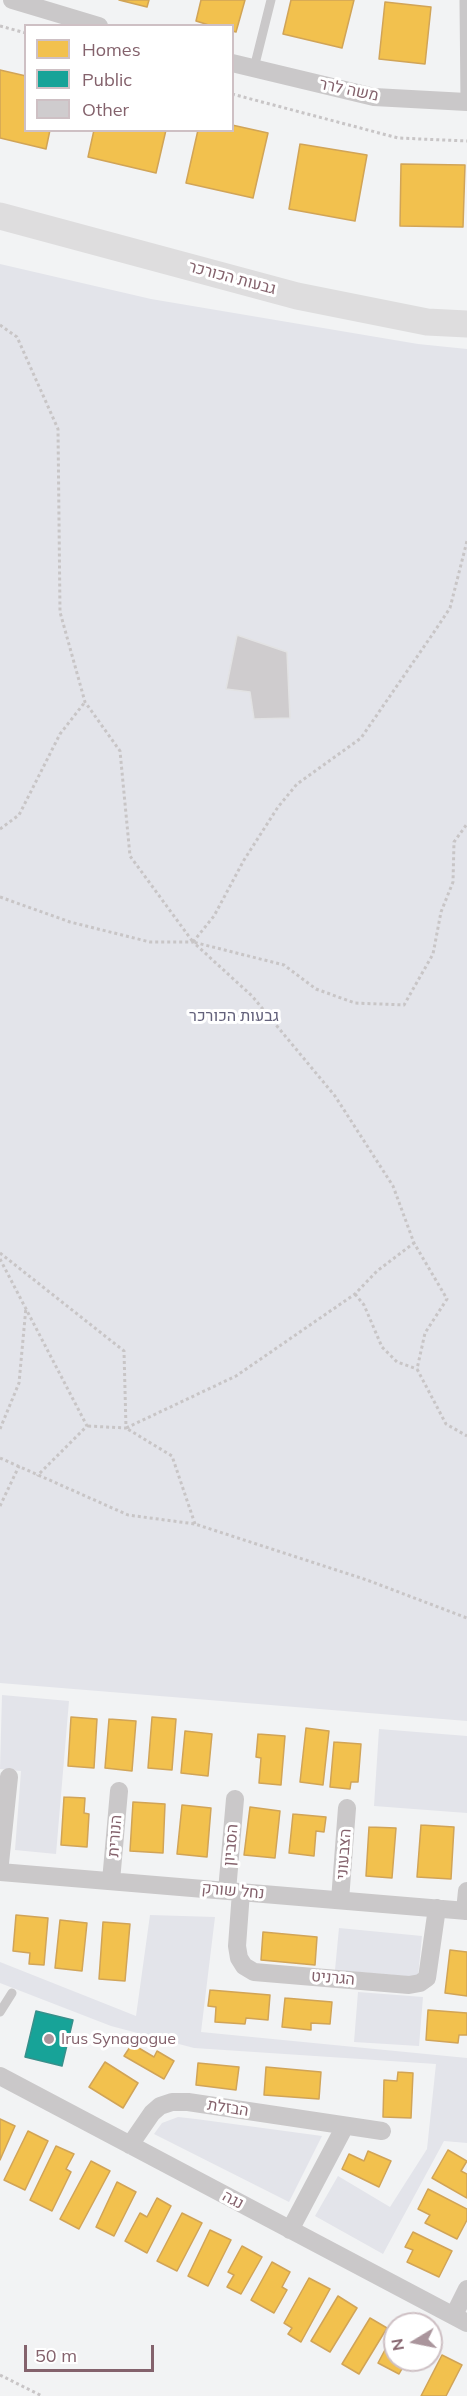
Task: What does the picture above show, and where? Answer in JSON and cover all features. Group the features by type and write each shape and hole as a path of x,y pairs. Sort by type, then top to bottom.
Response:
{"street":[{"path":"12,0 92,24"},
{"name":"משה לרר","path":"234,63 374,97 466,102"},
{"name":"גבעות הכורכר","path":"0,216 297,296 427,322 467,324"},
{"path":"0,1863 9,1777"},
{"name":"הנורית","path":"111,1881 119,1791"},
{"name":"הסביון","path":"234,1892 235,1799"},
{"name":"הצבעוני","path":"340,1900 347,1808"},
{"name":"נחל שורק","path":"0,1872 466,1911"},
{"name":"הגרניט","path":"234,1892 239,1958 244,1966 254,1972 409,1985 420,1983 427,1978 437,1908"},
{"path":"466,1911 467,1892"},
{"name":"נגה","path":"0,2076 460,2319"},
{"name":"הבזלת","path":"130,2145 152,2113 160,2106 172,2102 188,2102 382,2132"},
{"path":"290,2230 345,2126"},
{"path":"460,2319 467,2289"}],"lane":[{"path":"254,68 271,0"},
{"path":"464,1 466,102"},
{"path":"0,2012 12,1993"}],"path":[{"path":"0,26 24,32"},
{"path":"234,95 398,138 467,141"},
{"path":"0,325 17,337 58,429 60,612 85,702 120,751 130,856 193,942 252,996 335,1096 393,1186 414,1244 447,1299 424,1333 417,1369 446,1424 467,1436"},
{"path":"193,942 214,916 244,860 278,807 297,784 362,738 426,645 450,608 467,541"},
{"path":"0,829 19,815 60,734 85,702"},
{"path":"0,897 70,922 150,942 193,942 284,965 316,989 355,1003 404,1005 433,954 441,912 453,882 454,842 467,824"},
{"path":"37,1476 87,1426 126,1428 236,1376 355,1294 377,1271 414,1244"},
{"path":"0,1253 124,1351 126,1428"},
{"path":"0,1259 87,1426"},
{"path":"355,1294 364,1305 382,1347 397,1362 417,1369"},
{"path":"0,1429 19,1383 26,1307"},
{"path":"126,1428 172,1456 195,1524"},
{"path":"0,1458 128,1515 195,1524 367,1580 467,1618"},
{"path":"0,1506 19,1466"},
{"path":"0,2375 42,2396"}],"green space":[{"name":"גבעות הכורכר","path":"0,264 151,299 418,344 467,349 467,1721 0,1683"},
{"path":"2,1695 69,1701 56,1854 15,1850 21,1771 0,1769"},
{"path":"379,1729 467,1736 467,1813 374,1806"},
{"path":"150,1915 215,1917 201,2032 467,2058 467,2143 444,2141 383,2254 315,2216 338,2176 390,2207 427,2149 436,2064 194,2048 111,2026 0,1983 0,1962 136,2016"},
{"path":"339,1928 422,1936 418,1977 335,1970"},
{"path":"358,1992 423,1997 419,2046 354,2042"},
{"path":"178,2117 322,2136 289,2202 154,2134 162,2123"}],"building: Homes":[{"path":"119,0 149,0 147,7"},
{"path":"201,0 245,0 236,32 234,32 234,24 206,24 196,21"},
{"path":"291,0 354,0 342,48 283,34"},
{"path":"385,2 431,7 425,64 379,59"},
{"path":"0,70 24,76 24,132 50,132 46,149 0,138"},
{"path":"234,125 268,133 253,198 186,183 198,132 234,132"},
{"path":"94,132 166,132 156,173 88,157"},
{"path":"300,144 367,155 355,221 289,209"},
{"path":"401,164 465,165 463,227 400,226"},
{"path":"71,1717 97,1719 94,1768 68,1766"},
{"path":"152,1717 176,1719 172,1770 148,1768"},
{"path":"109,1719 136,1721 132,1771 105,1768"},
{"path":"306,1728 329,1731 323,1785 300,1782"},
{"path":"185,1731 212,1734 208,1776 181,1773"},
{"path":"258,1734 285,1736 281,1785 259,1783 261,1758 256,1757"},
{"path":"334,1742 361,1744 358,1782 351,1782 350,1789 330,1787"},
{"path":"64,1797 85,1798 84,1813 89,1814 87,1847 61,1845"},
{"path":"133,1802 165,1804 163,1853 130,1851"},
{"path":"182,1805 211,1808 207,1857 177,1854"},
{"path":"250,1807 280,1811 275,1858 244,1855"},
{"path":"293,1814 326,1817 324,1832 316,1831 314,1856 289,1853"},
{"path":"421,1825 454,1827 451,1879 417,1877"},
{"path":"369,1827 396,1828 392,1878 366,1876"},
{"path":"16,1915 48,1918 44,1965 29,1964 30,1953 13,1951"},
{"path":"60,1920 87,1923 82,1971 55,1968"},
{"path":"103,1922 130,1924 125,1981 99,1979"},
{"path":"263,1932 317,1937 315,1965 261,1960"},
{"path":"450,1950 467,1952 467,1996 445,1993"},
{"path":"210,1990 270,1995 268,2020 246,2018 245,2024 215,2022 216,2007 208,2006"},
{"path":"285,1998 332,2002 330,2024 311,2023 311,2030 282,2027"},
{"path":"428,2010 467,2013 467,2035 459,2035 458,2043 426,2040"},
{"path":"132,2044 154,2057 157,2051 174,2061 164,2079 124,2056"},
{"path":"105,2062 138,2083 123,2108 89,2087"},
{"path":"198,2063 239,2067 236,2090 196,2085"},
{"path":"266,2067 321,2072 319,2099 264,2095"},
{"path":"398,2072 413,2073 411,2118 383,2117 384,2080 397,2081"},
{"path":"0,2119 15,2126 0,2160"},
{"path":"28,2131 48,2141 25,2190 4,2180"},
{"path":"56,2146 74,2154 66,2169 71,2172 52,2211 30,2200"},
{"path":"448,2150 467,2161 461,2171 467,2174 467,2198 432,2178"},
{"path":"368,2151 391,2161 379,2187 342,2169 349,2154 364,2161"},
{"path":"91,2161 110,2171 79,2229 60,2219"},
{"path":"117,2182 136,2192 114,2236 96,2227"},
{"path":"428,2189 467,2209 467,2220 457,2239 425,2223 430,2215 418,2209"},
{"path":"157,2198 171,2206 147,2253 125,2241 140,2213 147,2217"},
{"path":"182,2213 202,2223 177,2271 157,2261"},
{"path":"210,2230 231,2240 208,2286 188,2276"},
{"path":"413,2232 452,2251 439,2277 407,2262 413,2250 405,2247"},
{"path":"242,2246 262,2257 241,2294 227,2287 234,2275 228,2272"},
{"path":"272,2262 290,2272 282,2287 287,2290 274,2313 251,2300"},
{"path":"309,2278 330,2289 301,2342 288,2334 292,2328 284,2323"},
{"path":"338,2296 357,2308 330,2352 311,2341"},
{"path":"370,2318 383,2326 383,2335 359,2374 342,2364"},
{"path":"383,2354 383,2366 378,2363"},
{"path":"443,2356 462,2365 446,2396 421,2396 433,2372 443,2372"}],"building: Public":[{"name":"Irus Synagogue","path":"36,2011 73,2020 62,2066 25,2057"}],"building: Other":[{"path":"237,635 287,652 290,718 254,719 250,692 226,689"}],"place":[{"name":"Irus Synagogue","path":"49,2039"}]}
